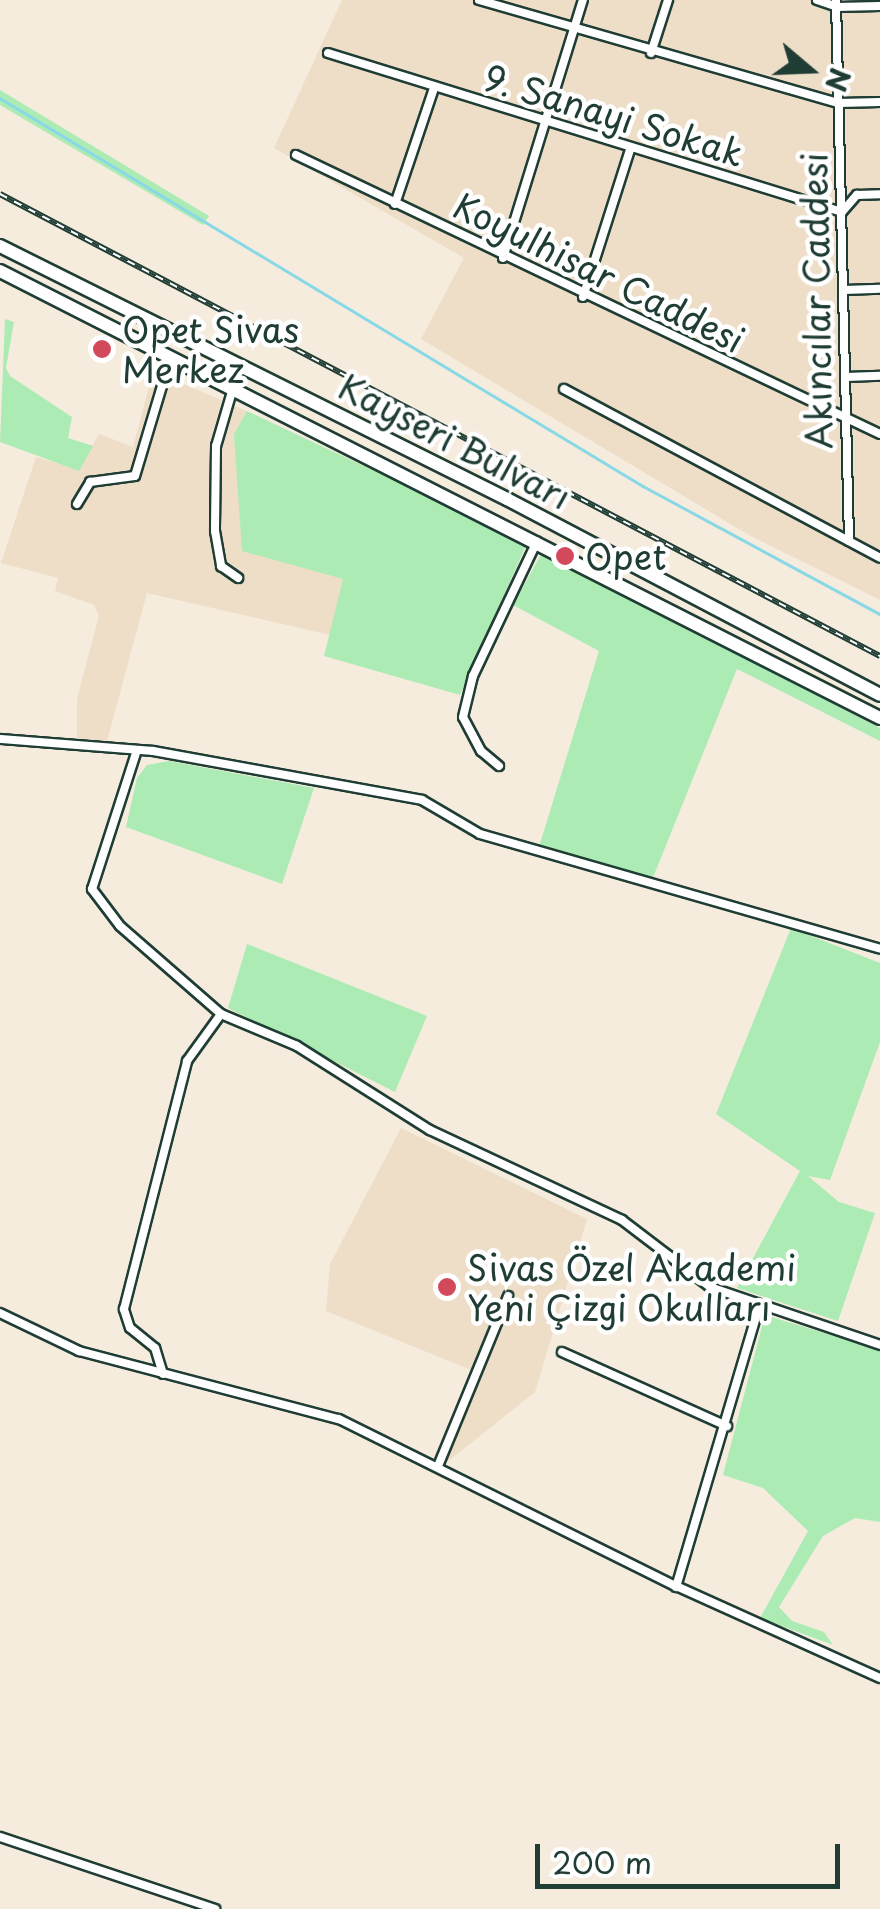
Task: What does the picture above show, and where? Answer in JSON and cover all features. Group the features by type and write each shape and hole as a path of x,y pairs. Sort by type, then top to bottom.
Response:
{"highway":[{"name":"Kayseri Bulvarı","path":"0,246 523,507 880,695"},
{"name":"Kayseri Bulvarı","path":"0,271 880,718"}],"street":[{"path":"479,0 573,32 839,103 880,102"},
{"path":"503,258 583,0"},
{"path":"651,53 668,0"},
{"path":"817,0 880,6"},
{"name":"Akıncılar Caddesi","path":"837,4 849,541"},
{"name":"9. Sanayi Sokak","path":"328,54 543,124 842,212"},
{"path":"394,204 434,88"},
{"path":"583,297 630,150"},
{"name":"Koyulhisar Caddesi","path":"296,156 583,297 880,434"},
{"path":"842,212 857,194 880,194"},
{"path":"844,290 880,289"},
{"path":"77,504 90,482 135,476 171,356"},
{"path":"846,377 880,376"},
{"path":"233,388 216,446 215,532 221,566 238,578"},
{"path":"564,389 880,558"},
{"path":"499,766 481,751 463,717 473,676 537,542"},
{"path":"0,739 136,752 422,800 480,834 880,950"},
{"path":"136,752 92,889 120,926 221,1014 297,1046 430,1130 622,1220 710,1288 880,1345"},
{"path":"163,1374 155,1348 130,1328 124,1309 187,1061 221,1014"},
{"path":"438,1466 508,1296"},
{"path":"676,1586 728,1426 760,1304"},
{"path":"0,1313 79,1351 339,1419 676,1586 880,1678"},
{"path":"562,1352 728,1426"},
{"path":"0,1838 215,1909"}],"shaded area":[{"path":"342,0 880,0 880,600 749,535 421,339 464,258 274,148"},
{"path":"153,371 247,411 234,435 343,579 330,635 147,593 107,741 77,742 77,699 99,615 94,605 55,591 58,578 1,563 36,457 79,470 99,434 133,447"},
{"name":"Sivas Özel Akademi Yeni Çizgi Okulları","path":"401,1128 587,1219 535,1392 447,1462 435,1456 471,1370 326,1311 330,1264"}],"green space":[{"path":"0,90 209,216 203,225 0,105"},
{"path":"5,319 14,322 6,368 10,376 72,417 68,438 93,446 79,471 0,442"},
{"path":"247,411 527,543 460,695 324,656 343,579 242,551 234,434"},
{"path":"543,551 880,728 880,741 737,669 652,880 539,847 599,651 513,605"},
{"path":"169,761 314,788 282,884 126,827 137,778 147,765"},
{"path":"791,928 880,963 880,1042 830,1180 808,1176 839,1202 875,1213 838,1321 737,1288 800,1171 716,1114"},
{"path":"247,944 427,1016 395,1092 228,1008"},
{"path":"765,1315 880,1350 880,1522 855,1518 823,1536 779,1607 792,1621 824,1632 833,1645 760,1618 808,1531 763,1488 723,1475"}],"waterway":[{"path":"0,98 643,486 880,614"}],"railway":[{"path":"0,194 880,656"}],"place":[{"name":"Opet Sivas Merkez","path":"102,349"},
{"name":"Opet","path":"565,556"},
{"name":"Sivas Özel Akademi Yeni Çizgi Okulları","path":"447,1287"}]}
